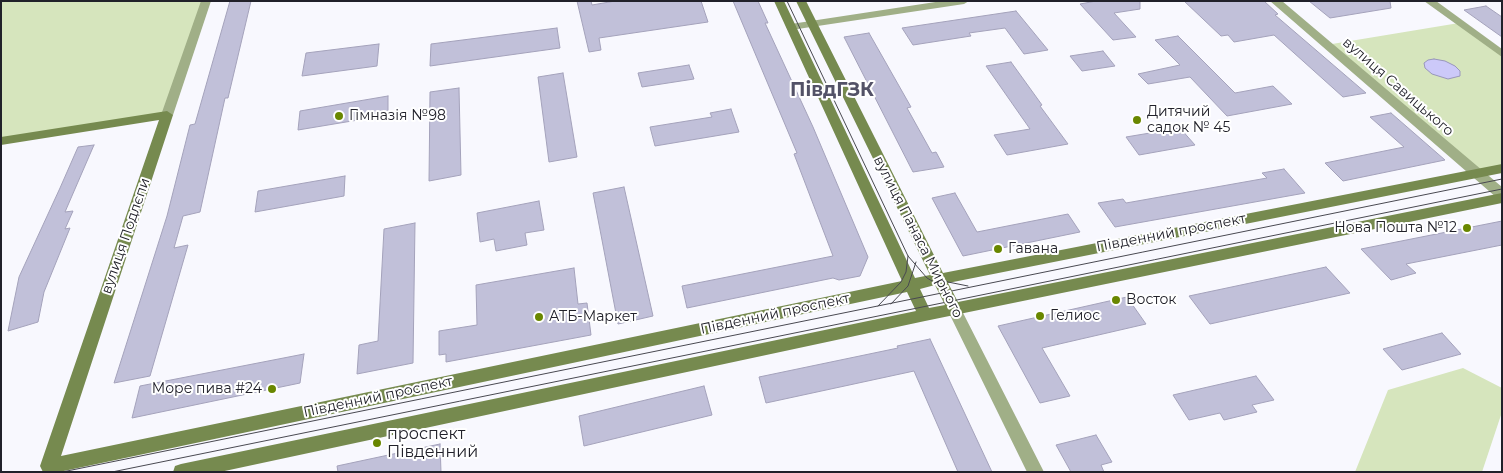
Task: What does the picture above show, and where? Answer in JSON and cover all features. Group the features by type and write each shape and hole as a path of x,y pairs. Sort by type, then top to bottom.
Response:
{"main road":[{"name":"вулиця Панаса Мирного","path":"779,1 924,315"},
{"name":"вулиця Панаса Мирного","path":"801,1 954,309"},
{"path":"1,141 167,115"},
{"name":"вулиця Подлєпи","path":"48,469 167,115"},
{"name":"Південний проспект","path":"48,469 939,279 1502,168"},
{"path":"181,472 924,315 1502,197"}],"street":[{"name":"вулиця Подлєпи","path":"167,115 206,1"},
{"path":"791,27 964,1"},
{"name":"вулиця Савицького","path":"1275,1 1476,172 1502,197"},
{"path":"1429,1 1502,54"},
{"name":"вулиця Панаса Мирного","path":"954,309 1036,472"}],"green space":[{"path":"1,1 206,1 167,115 1,141"},
{"path":"1459,23 1502,54 1502,168 1476,173 1326,45"},
{"path":"1463,368 1502,388 1502,412 1482,472 1355,472 1388,390"}],"water":[{"path":"1434,59 1445,61 1455,66 1460,71 1460,76 1448,79 1432,74 1425,68 1424,63"}],"building":[{"path":"230,1 251,1 228,98 225,98 200,212 183,216 174,248 188,245 150,376 114,383 167,216 190,125 195,124"},
{"path":"577,1 591,1 592,5 615,1 701,1 708,22 599,38 601,50 589,52"},
{"path":"733,1 758,1 768,23 765,23 813,127 868,257 860,276 839,280 833,278 687,308 682,286 833,256 794,154 797,153"},
{"path":"1096,1 1140,1 1140,9 1114,13 1136,37 1113,40 1080,4"},
{"path":"1184,1 1264,1 1278,14 1275,15 1366,93 1343,97 1274,35 1234,42 1228,35 1221,36"},
{"path":"1309,1 1390,1 1391,8 1330,18"},
{"path":"1486,6 1502,17 1502,37 1464,10"},
{"path":"1016,11 1048,50 1024,54 1005,28 969,33 971,36 913,45 902,28"},
{"path":"557,28 560,48 430,66 431,44"},
{"path":"869,33 911,107 907,108 932,153 936,152 944,167 913,172 844,37"},
{"path":"1178,36 1235,93 1273,86 1292,104 1227,116 1190,77 1148,84 1138,74 1180,65 1155,40"},
{"path":"379,44 377,66 302,76 306,53"},
{"path":"1103,51 1115,66 1082,71 1070,56"},
{"path":"1011,62 1068,144 1007,155 994,135 1030,129 986,66"},
{"path":"689,65 694,79 642,87 638,73"},
{"path":"563,73 577,157 549,162 538,77"},
{"path":"459,88 461,175 429,181 430,92"},
{"path":"388,96 388,115 298,130 300,111"},
{"path":"731,109 739,132 655,146 650,127 712,117 710,113"},
{"path":"1391,113 1445,160 1343,181 1325,163 1404,147 1370,117"},
{"path":"1180,128 1195,145 1139,155 1126,137"},
{"path":"94,145 65,212 73,211 65,229 70,228 44,292 38,322 8,331 19,277 78,147"},
{"path":"1284,169 1305,193 1115,227 1098,203 1123,199 1126,203 1267,178 1262,173"},
{"path":"345,176 344,196 255,212 258,191"},
{"path":"624,187 653,316 618,324 593,193"},
{"path":"955,193 977,232 1068,214 1080,232 963,256 932,198"},
{"path":"539,201 544,230 525,233 527,245 496,251 494,239 480,242 477,213"},
{"path":"1502,221 1502,245 1406,264 1416,273 1391,280 1361,249"},
{"path":"415,223 413,363 357,374 359,345 378,341 384,229"},
{"path":"1326,267 1350,293 1210,324 1189,296"},
{"name":"АТБ-Маркет","path":"574,268 578,304 587,303 591,335 446,362 446,354 439,355 439,331 477,325 476,285"},
{"path":"1127,297 1146,324 1042,348 1070,396 1040,403 998,326"},
{"path":"1442,333 1461,354 1402,370 1383,349"},
{"path":"930,339 992,472 958,472 914,371 766,403 759,377 898,348 897,346"},
{"path":"304,354 300,383 132,418 140,386"},
{"path":"1256,376 1274,400 1252,405 1257,412 1224,420 1220,413 1189,420 1173,395"},
{"path":"704,386 712,415 584,446 579,416"},
{"path":"1096,435 1112,462 1101,465 1104,472 1071,472 1056,445"},
{"path":"440,444 441,472 338,472 337,466"}],"tram line":[{"path":"787,1 908,256"},
{"path":"950,291 1502,179"},
{"path":"112,472 1502,189"},
{"path":"878,306 901,282 906,272 908,256"},
{"path":"908,256 915,264"},
{"path":"892,303 908,286 915,264"},
{"path":"915,264 927,278 950,291"},
{"path":"929,271 948,282 968,286"},
{"path":"892,303 950,291"},
{"path":"878,306 892,303"},
{"path":"62,472 878,306"}],"place":[{"name":"Гімназія №98","path":"339,116"},
{"name":"Дитячий садок № 45","path":"1137,120"},
{"name":"Нова Пошта №12","path":"1467,228"},
{"name":"Гавана","path":"998,249"},
{"name":"Восток","path":"1116,300"},
{"name":"Гелиос","path":"1040,316"},
{"name":"АТБ-Маркет","path":"539,317"},
{"name":"Море пива #24","path":"272,389"},
{"name":"проспект Південний","path":"377,443"}],"district":[{"name":"ПівдГЗК","path":"832,90"}]}
